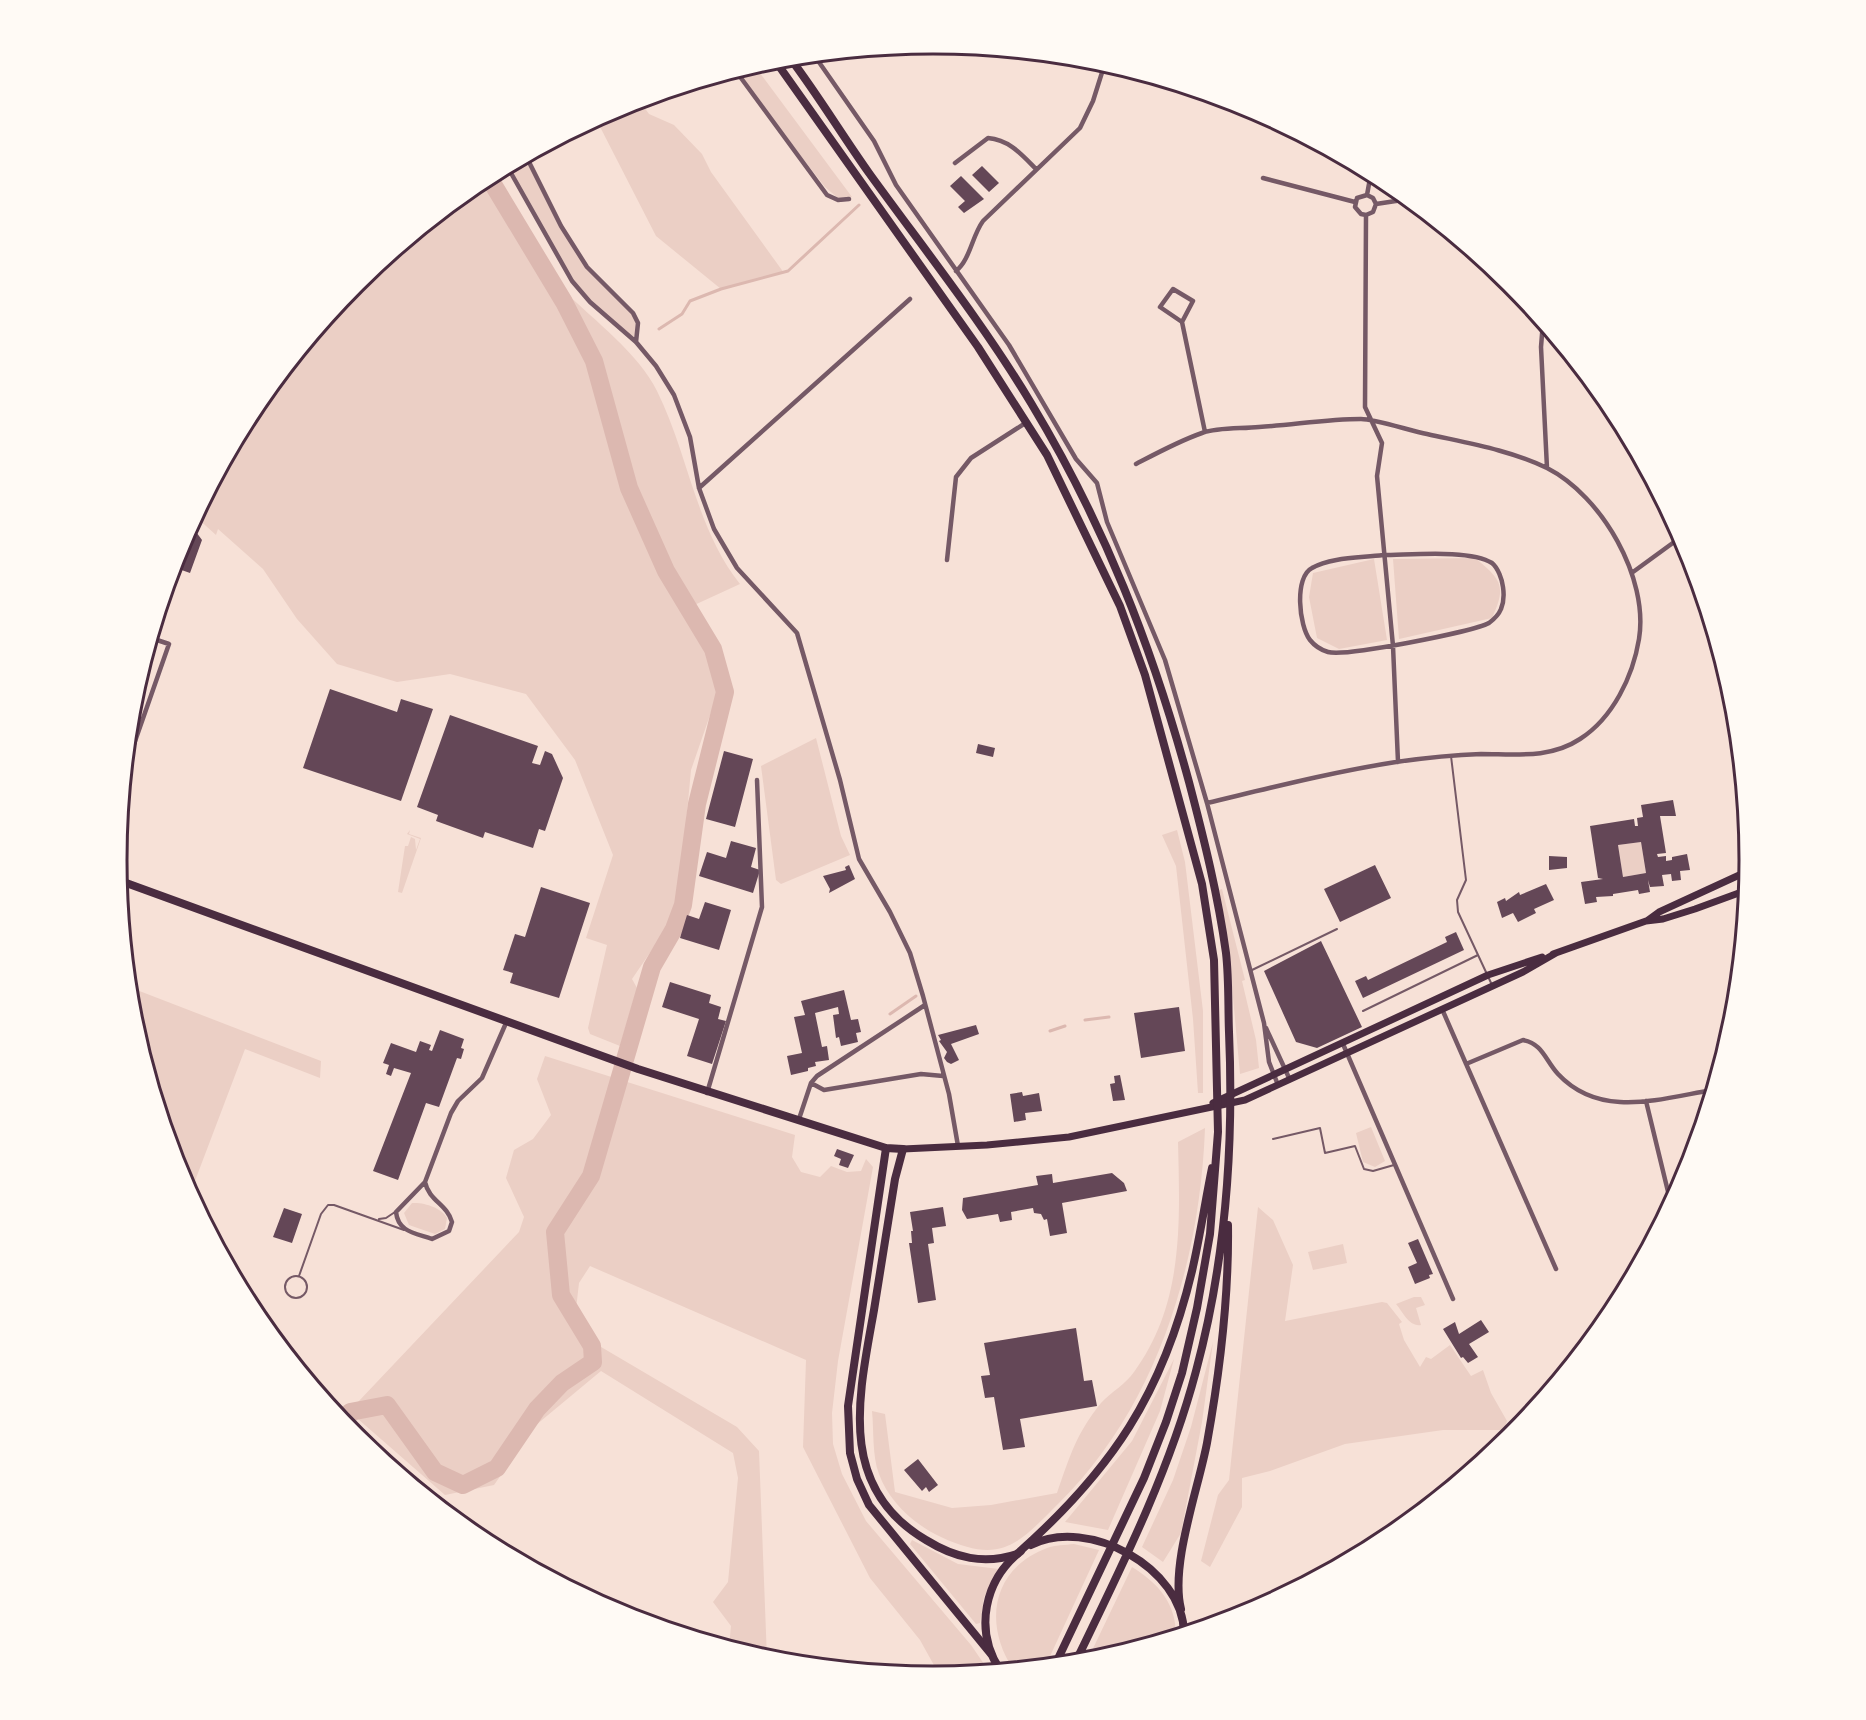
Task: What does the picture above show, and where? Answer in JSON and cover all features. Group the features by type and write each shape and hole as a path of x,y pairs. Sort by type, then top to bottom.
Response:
{"main road":[{"path":"796,66 1000,355 1031,403 1102,536 1132,602 1160,682 1214,879 1227,958 1231,1076 1231,1128 1227,1187 1217,1273 1187,1403 1160,1480 1080,1653"},
{"path":"781,68 978,346 1052,465 1120,606 1154,706 1202,884 1214,960 1218,1080 1218,1146 1210,1234 1190,1341 1166,1422 1144,1478 1059,1656"},
{"path":"1199,1110 1488,975 1646,921 1659,912 1738,875"},
{"path":"128,884 506,1023 707,1093 799,1119 886,1148 903,1149 1069,1137 1245,1100 1523,972 1556,953"},
{"path":"1646,921 1663,920 1738,894"},
{"path":"995,1663 985,1623 988,1597 998,1576 1018,1553 1072,1503 1107,1461 1136,1419 1155,1381 1172,1340 1188,1288 1218,1146"},
{"path":"886,1148 850,1381 850,1453 857,1479 869,1505 992,1656"},
{"path":"903,1149 862,1378 859,1424 865,1465 874,1486 891,1512 905,1526 930,1543 959,1556 976,1560 1018,1553 1035,1543 1052,1538 1076,1537 1093,1540 1144,1563 1162,1578 1187,1625"},
{"path":"1183,1626 1177,1577 1206,1444 1220,1356 1228,1260 1227,1187"}],"street":[{"path":"819,62 874,141 888,172 1010,345 1076,459 1097,483 1107,522 1165,660 1207,803 1264,1023 1290,1080"},
{"path":"956,271 965,260 974,234 983,221 1080,128 1093,102 1102,72"},
{"path":"740,77 827,195 838,200 849,199"},
{"path":"955,163 988,138 999,139 1014,147 1036,169"},
{"path":"529,162 561,226 587,267 633,313 638,323 636,342"},
{"path":"511,174 572,281 590,302 636,342 656,366 674,395 690,437 699,488 714,529 737,568 796,633 840,780 859,859 890,912 910,953 943,1076 958,1146"},
{"path":"1263,178 1356,202"},
{"path":"1367,195 1369,183"},
{"path":"1367,195 1373,198 1376,204 1373,212 1366,215 1357,211 1356,202 1360,196 1367,195"},
{"path":"1376,204 1396,201"},
{"path":"1366,215 1365,407 1382,443 1377,476 1393,646 1398,762"},
{"path":"1182,322 1160,307 1173,289 1193,301 1182,322 1205,432"},
{"path":"699,488 910,299"},
{"path":"1542,332 1540,347 1547,468"},
{"path":"1136,464 1205,432 1372,420 1496,449 1547,468 1567,481 1585,498 1612,532 1633,572 1640,598 1641,626 1636,658 1623,691 1602,719 1580,739 1554,750 1532,755 1451,756 1398,762 1301,779 1207,803"},
{"path":"947,560 956,477 971,458 1027,422"},
{"path":"1633,572 1674,543"},
{"path":"1383,555 1474,556 1493,564 1503,579 1504,596 1501,610 1491,622 1474,629 1393,646 1330,653 1316,646 1309,639 1305,628 1300,595 1301,581 1309,568 1324,563 1383,555"},
{"path":"137,736 169,644 157,640"},
{"path":"707,1093 762,907 757,780"},
{"path":"799,1119 810,1083 925,1005"},
{"path":"1442,1009 1556,1269"},
{"path":"425,1182 429,1195 445,1207 452,1222 449,1231 432,1239 404,1230 397,1221 396,1212 425,1182 458,1101 482,1078 506,1023"},
{"path":"1264,1023 1269,1062 1278,1085"},
{"path":"1466,1064 1519,1040 1541,1048 1556,1073 1570,1086 1590,1098 1618,1104 1705,1091"},
{"path":"1343,1044 1453,1299"},
{"path":"810,1083 824,1090 921,1074 943,1076"},
{"path":"1646,1101 1668,1190"}],"lane":[{"path":"1451,756 1466,880 1457,906 1493,986"},
{"path":"1249,971 1336,929"},
{"path":"1363,1011 1478,955"},
{"path":"1273,1139 1320,1128 1325,1153 1354,1146 1364,1169 1372,1171 1395,1165"},
{"path":"299,1276 321,1214 328,1205 404,1230"},
{"path":"376,1219 386,1218 396,1212"},
{"path":"299,1276 306,1283 306,1291 298,1297 292,1297 287,1293 285,1283 289,1278 299,1276"}],"shaded area":[{"path":"760,73 852,197 838,198 825,187 740,77"},
{"path":"645,108 649,114 674,125 702,154 711,172 784,273 721,289 656,236 600,127"},
{"path":"529,162 561,226 587,267 633,313 638,323 636,342 590,302 572,281 511,174"},
{"path":"493,185 564,302 594,361 629,488 666,571 702,633 697,636 708,649 718,692 691,770 680,887 673,919 632,979 637,988 620,1046 590,1034 588,1028 607,945 586,938 613,855 575,760 526,694 450,674 397,682 337,664 297,619 263,569 218,529 216,535 202,522 210,504 263,412 294,369 363,290 442,221"},
{"path":"564,291 628,351 649,377 668,415 713,539 740,584 690,607 668,565 627,467 598,355 587,341"},
{"path":"1475,558 1491,572 1499,584 1499,598 1492,618 1399,639 1393,559"},
{"path":"1374,559 1387,640 1339,649 1317,638 1309,597 1313,573"},
{"path":"816,738 841,836 850,855 781,884 776,880 761,766"},
{"path":"410,830 409,834 421,838 402,893 398,892 405,846 408,846 411,837 415,839 416,850 420,839 407,834"},
{"path":"1177,830 1185,862 1203,1011 1203,1093 1198,1093 1193,1019 1176,866 1162,835"},
{"path":"1641,842 1646,873 1623,877 1618,845"},
{"path":"1222,889 1245,980 1242,981 1256,1040 1259,1068 1240,1074 1231,975 1219,890"},
{"path":"138,990 321,1061 320,1078 245,1049 194,1182 154,1069"},
{"path":"545,1056 795,1135 792,1157 801,1172 820,1177 831,1166 847,1172 861,1171 866,1159 873,1167 838,1361 832,1413 833,1444 842,1474 866,1521 971,1645 984,1664 934,1666 920,1640 870,1578 803,1447 806,1360 590,1266 579,1283 576,1309 596,1344 737,1427 759,1451 767,1649 730,1640 731,1626 713,1602 728,1582 738,1478 733,1453 601,1371 536,1425 494,1485 445,1495 358,1419 355,1422 342,1407 358,1402 519,1232 524,1217 506,1178 514,1150 533,1139 551,1115 537,1079"},
{"path":"1371,1127 1385,1161 1375,1167 1363,1162 1356,1133"},
{"path":"1205,1128 1194,1230 1167,1330 1147,1378 1122,1423 1093,1466 1031,1530 1007,1546 994,1550 962,1545 922,1526 904,1512 883,1484 874,1451 872,1411 885,1414 895,1492 952,1508 991,1505 1057,1493 1074,1446 1085,1425 1101,1403 1134,1372 1150,1346 1162,1319 1176,1261 1179,1202 1178,1142"},
{"path":"412,1203 427,1205 445,1214 447,1218 445,1229 435,1234 409,1225 404,1213"},
{"path":"1258,1207 1273,1220 1293,1265 1285,1321 1382,1302 1387,1303 1402,1322 1399,1324 1404,1340 1420,1367 1426,1357 1431,1359 1450,1345 1471,1376 1483,1370 1491,1393 1507,1421 1503,1430 1443,1430 1345,1444 1270,1471 1242,1478 1242,1507 1210,1567 1201,1561 1218,1495 1229,1480"},
{"path":"1343,1244 1347,1263 1313,1270 1308,1252"},
{"path":"1414,1297 1421,1297 1425,1305 1416,1308 1421,1325 1413,1324 1396,1304"},
{"path":"1213,1342 1202,1422 1181,1533 1163,1562 1142,1547 1173,1480 1191,1427"},
{"path":"1174,1359 1160,1411 1108,1530 1065,1522 1132,1441"},
{"path":"912,1540 958,1564 999,1569 984,1597 980,1623 976,1624 910,1544"},
{"path":"1074,1544 1099,1550 1050,1657 1009,1662 998,1634 996,1616 998,1599 1004,1583 1014,1569 1029,1557 1057,1546"},
{"path":"1132,1567 1150,1580 1164,1595 1173,1613 1175,1628 1092,1651"}],"building":[{"path":"982,166 999,183 989,192 972,175"},
{"path":"961,176 984,199 964,213 958,207 965,201 950,186"},
{"path":"197,533 202,540 190,573 181,570"},
{"path":"330,689 397,712 401,699 433,709 401,801 303,768"},
{"path":"450,715 538,746 532,763 540,765 545,751 552,754 563,778 545,831 539,829 533,848 485,832 483,838 436,821 438,815 417,807"},
{"path":"978,744 995,748 993,757 976,753"},
{"path":"724,751 753,759 735,827 706,819"},
{"path":"1673,800 1676,816 1660,816 1666,853 1657,854 1658,857 1666,856 1666,861 1672,860 1672,857 1687,854 1690,870 1680,871 1681,880 1672,881 1671,874 1662,875 1664,886 1650,887 1648,880 1650,892 1639,894 1638,890 1613,894 1613,896 1596,897 1597,902 1585,904 1581,882 1603,879 1598,878 1590,826 1634,819 1635,826 1638,826 1637,818 1643,817 1641,805","holes":["1641,842 1646,873 1623,877 1618,845"]},
{"path":"731,841 756,848 751,867 760,870 753,893 699,876 707,852 726,858"},
{"path":"1549,856 1567,857 1567,868 1549,870"},
{"path":"849,865 855,879 829,893 830,889 823,876 846,870 845,867"},
{"path":"1375,865 1391,898 1340,922 1324,889"},
{"path":"1546,884 1554,900 1534,909 1536,913 1518,922 1513,913 1502,918 1497,902 1505,898 1506,901 1519,892 1520,895"},
{"path":"541,887 590,903 559,998 510,983 513,973 503,970 515,934 525,937"},
{"path":"705,902 731,910 719,950 680,938 687,915 699,919"},
{"path":"1456,932 1464,950 1363,998 1355,981 1366,976 1368,980 1447,942 1445,937"},
{"path":"1321,941 1362,1027 1317,1048 1296,1042 1264,971"},
{"path":"670,982 711,995 709,1003 721,1007 718,1019 726,1021 712,1064 687,1056 699,1019 662,1007"},
{"path":"844,990 851,1020 858,1019 861,1032 856,1033 858,1042 841,1046 839,1037 836,1038 833,1015 839,1014 838,1007 815,1013 822,1047 827,1046 829,1060 815,1062 816,1066 808,1068 808,1071 791,1075 787,1056 802,1053 794,1017 805,1015 801,1001"},
{"path":"1179,1007 1185,1051 1141,1058 1134,1013"},
{"path":"976,1025 979,1034 951,1044 959,1060 951,1064 947,1062 944,1058 947,1052 939,1041 941,1040 938,1035"},
{"path":"440,1030 464,1039 461,1048 464,1049 461,1059 457,1058 439,1107 426,1103 398,1180 373,1171 411,1073 394,1068 391,1076 386,1074 389,1065 383,1063 391,1043 416,1052 420,1041 431,1045 429,1050 432,1051"},
{"path":"1120,1075 1125,1100 1113,1101 1110,1084 1115,1083 1114,1076"},
{"path":"1022,1092 1023,1096 1039,1093 1042,1111 1025,1113 1026,1120 1014,1122 1010,1094"},
{"path":"837,1149 854,1155 848,1168 839,1165 841,1159 834,1156"},
{"path":"1112,1173 1124,1183 1127,1191 1062,1203 1067,1233 1050,1236 1047,1219 1044,1220 1041,1214 1034,1213 1033,1208 1011,1212 1012,1220 1000,1222 998,1214 967,1219 962,1210 963,1198 1038,1185 1036,1176 1052,1174 1053,1183"},
{"path":"943,1207 946,1226 932,1228 934,1243 928,1244 936,1300 918,1303 909,1243 912,1243 911,1231 913,1231 910,1212"},
{"path":"284,1208 302,1214 292,1243 273,1237"},
{"path":"1418,1239 1433,1274 1429,1275 1430,1278 1415,1284 1408,1267 1417,1263 1408,1243"},
{"path":"1481,1320 1489,1332 1469,1344 1478,1357 1468,1363 1463,1357 1461,1358 1443,1329 1455,1322 1459,1334"},
{"path":"1076,1328 1084,1381 1092,1380 1097,1406 1020,1419 1025,1447 1003,1450 994,1397 985,1398 981,1376 990,1375 984,1343"},
{"path":"918,1459 938,1485 929,1492 926,1487 922,1491 904,1470"}],"waterway":[{"path":"348,1414 387,1405 435,1472 463,1485 497,1468 537,1409 562,1383 593,1362 592,1346 561,1295 555,1232 591,1176 652,967 674,929 683,905 697,804 725,692 713,649 666,571 629,488 594,361 564,302 493,185"},
{"path":"659,329 682,314 690,301 721,289 788,271 859,205"},
{"path":"890,1014 916,996"},
{"path":"1085,1020 1109,1017"},
{"path":"1050,1031 1065,1026"}]}
